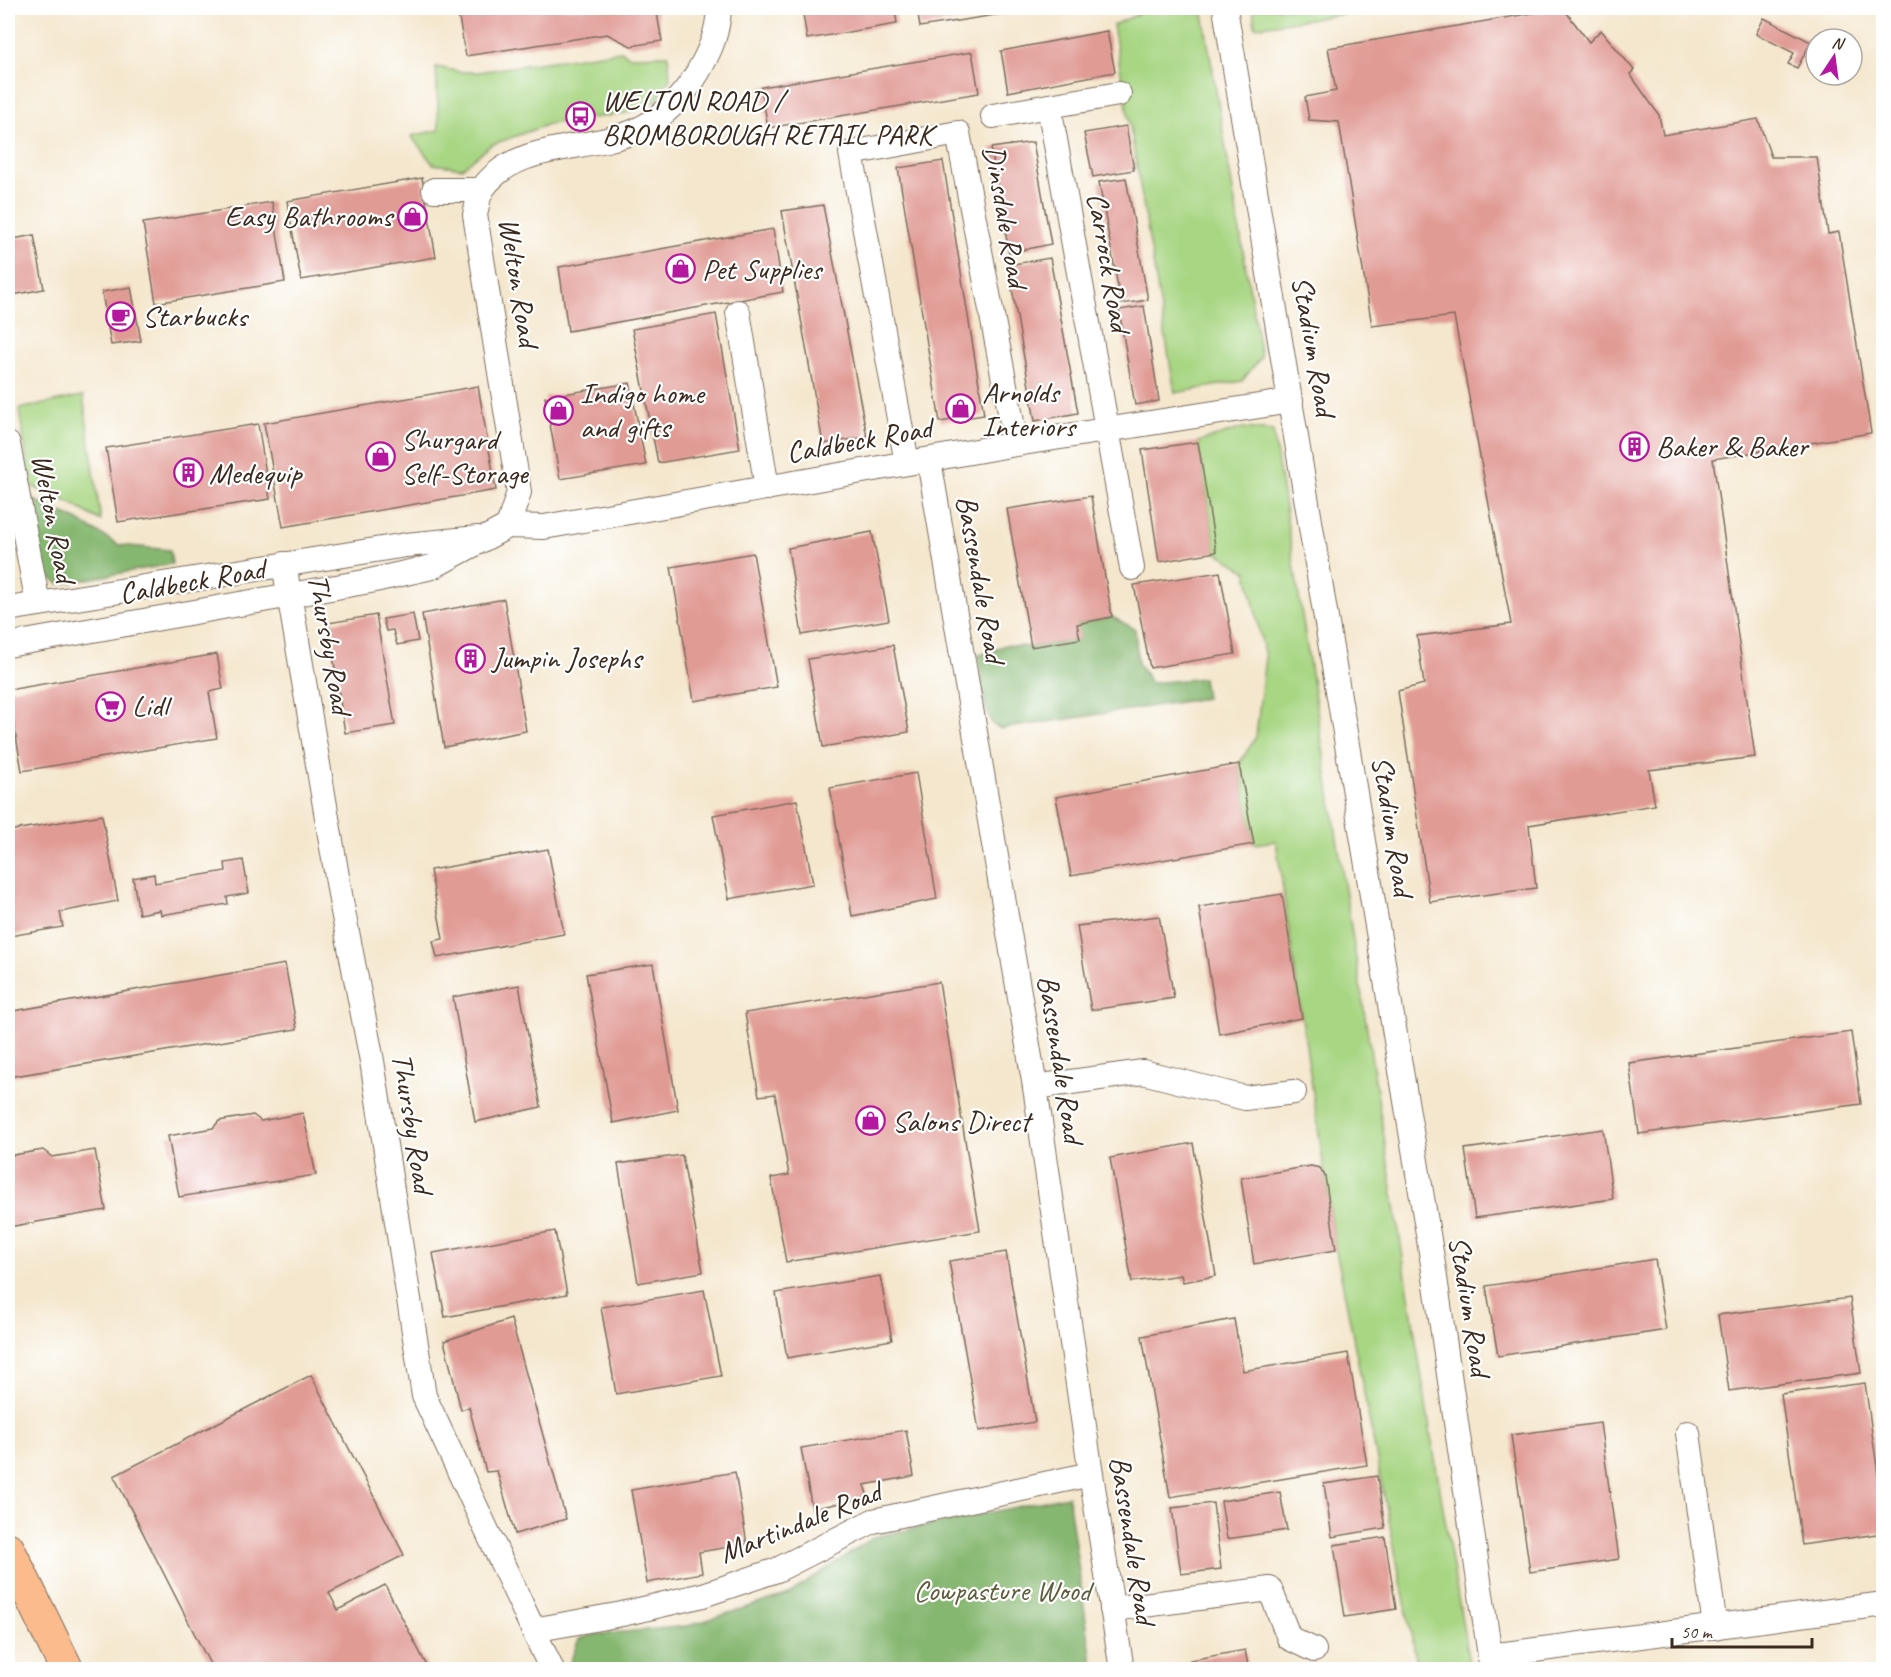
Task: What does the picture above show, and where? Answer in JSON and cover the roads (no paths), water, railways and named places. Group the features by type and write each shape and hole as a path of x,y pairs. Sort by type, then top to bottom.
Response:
{"highway":[{"path":"8,1550 67,1670"},
{"path":"8,1600 42,1670"}],"street":[{"name":"Welton Road","path":"508,526 519,492 475,215 481,190 498,171 532,154 583,146 635,131 669,108 691,85 711,49 715,38 719,8"},
{"name":"Stadium Road","path":"1225,8 1433,1264 1491,1663"},
{"path":"993,116 1119,94"},
{"name":"Carrock Road","path":"1049,106 1132,567"},
{"name":"Dinsdale Road","path":"918,461 851,153 958,133 1016,444"},
{"path":"434,190 481,190"},
{"path":"738,312 767,488"},
{"name":"Caldbeck Road","path":"8,645 289,596 432,567 508,526 544,527 1016,444 1291,401"},
{"name":"Welton Road","path":"8,444 38,604"},
{"name":"Bassendale Road","path":"918,461 1035,1087 1122,1670"},
{"name":"Caldbeck Road","path":"8,609 406,545 486,537"},
{"name":"Thursby Road","path":"284,564 342,906 372,1061 424,1396 552,1670"},
{"path":"38,604 55,622 126,611 156,619"},
{"path":"1035,1087 1143,1072 1245,1098 1294,1092"},
{"path":"1688,1433 1715,1627"},
{"name":"Martindale Road","path":"533,1630 622,1614 703,1595 777,1570 873,1521 1091,1474"},
{"path":"1112,1609 1270,1589 1289,1638 1314,1650"},
{"path":"1491,1663 1715,1627 1884,1604"}],"place":[{"name":"WELTON ROAD / BROMBOROUGH RETAIL PARK","path":"581,117"},
{"name":"Easy Bathrooms","path":"413,216"},
{"name":"Pet Supplies","path":"681,269"},
{"name":"Starbucks","path":"121,316"},
{"name":"Arnolds Interiors","path":"961,409"},
{"name":"Indigo home and gifts","path":"559,410"},
{"name":"Baker & Baker","path":"1635,446"},
{"name":"Shurgard Self-Storage","path":"380,456"},
{"name":"Medequip","path":"188,473"},
{"name":"Jumpin Josephs","path":"471,658"},
{"name":"Lidl","path":"111,706"},
{"name":"Salons Direct","path":"871,1121"}],"park label":[{"name":"Cowpasture Wood","path":"1002,1590"}]}
